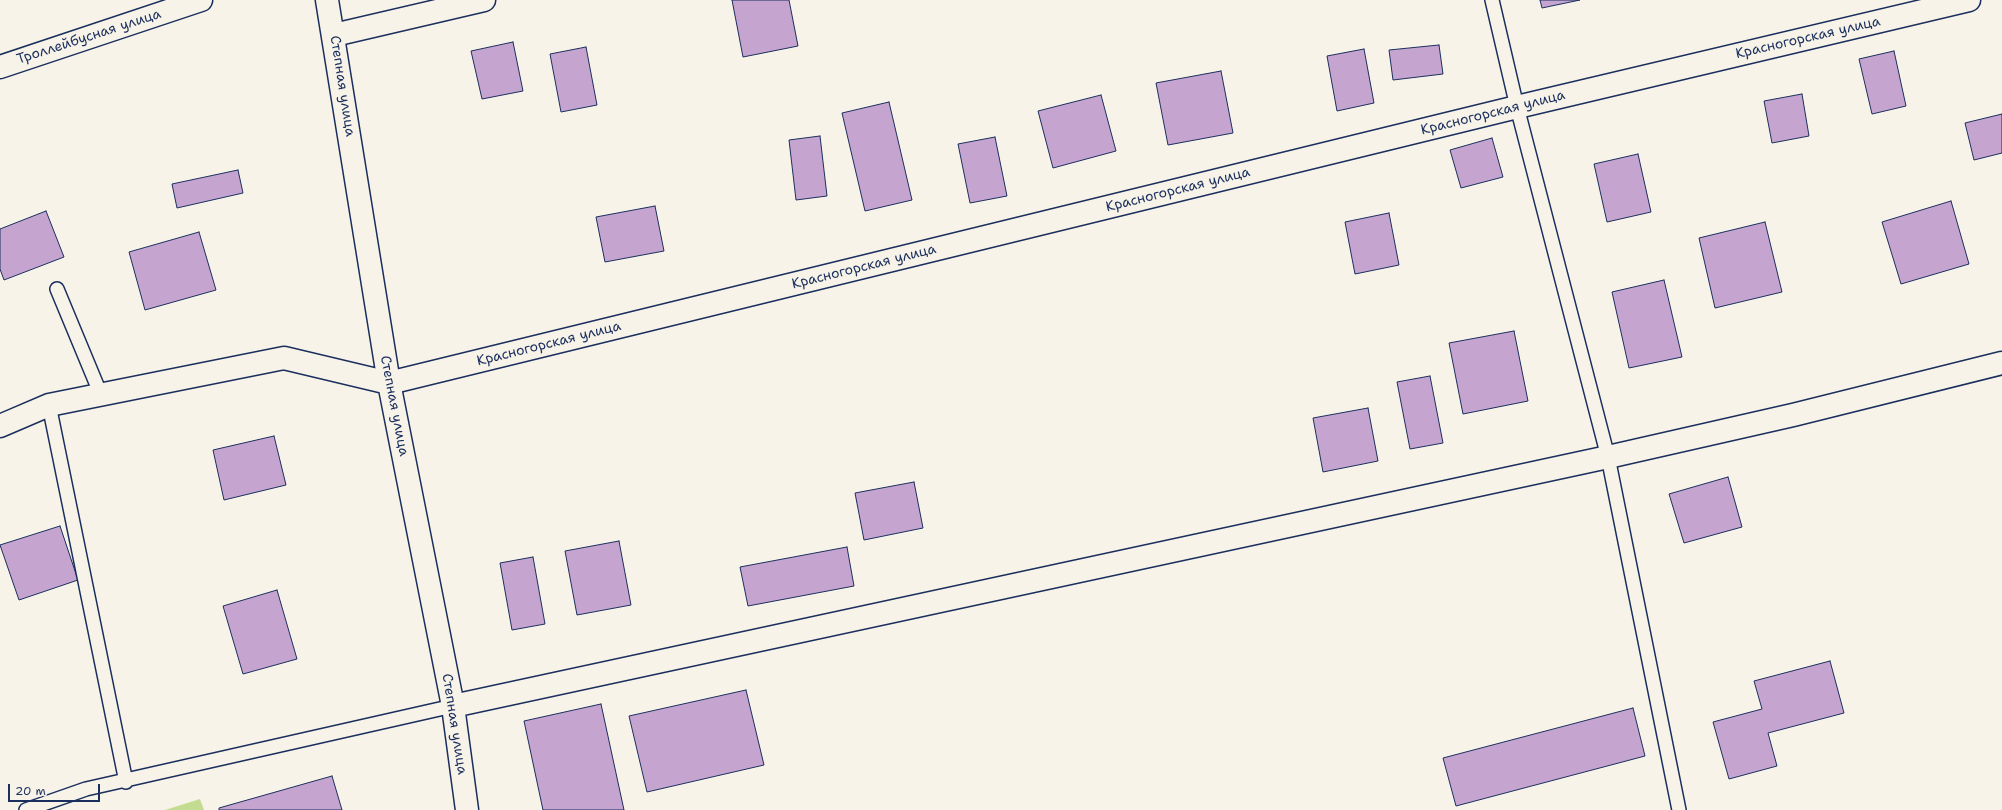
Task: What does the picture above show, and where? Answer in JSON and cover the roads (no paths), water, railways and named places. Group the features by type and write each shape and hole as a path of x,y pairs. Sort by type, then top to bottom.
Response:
{"street":[{"name":"Троллейбусная улица","path":"0,67 202,0"},
{"name":"Степная улица","path":"327,0 334,35 389,383 453,706 467,810"},
{"path":"334,35 484,0"},
{"name":"Красногорская улица","path":"389,383 1517,107 1969,0"},
{"path":"0,426 49,405 284,358 389,383"},
{"path":"453,706 1793,415 2002,362"}],"lane":[{"path":"1492,0 1517,107 1608,456 1679,810"},
{"path":"57,289 101,395"},
{"path":"49,405 126,782"},
{"path":"26,810 86,790 453,706"}]}
